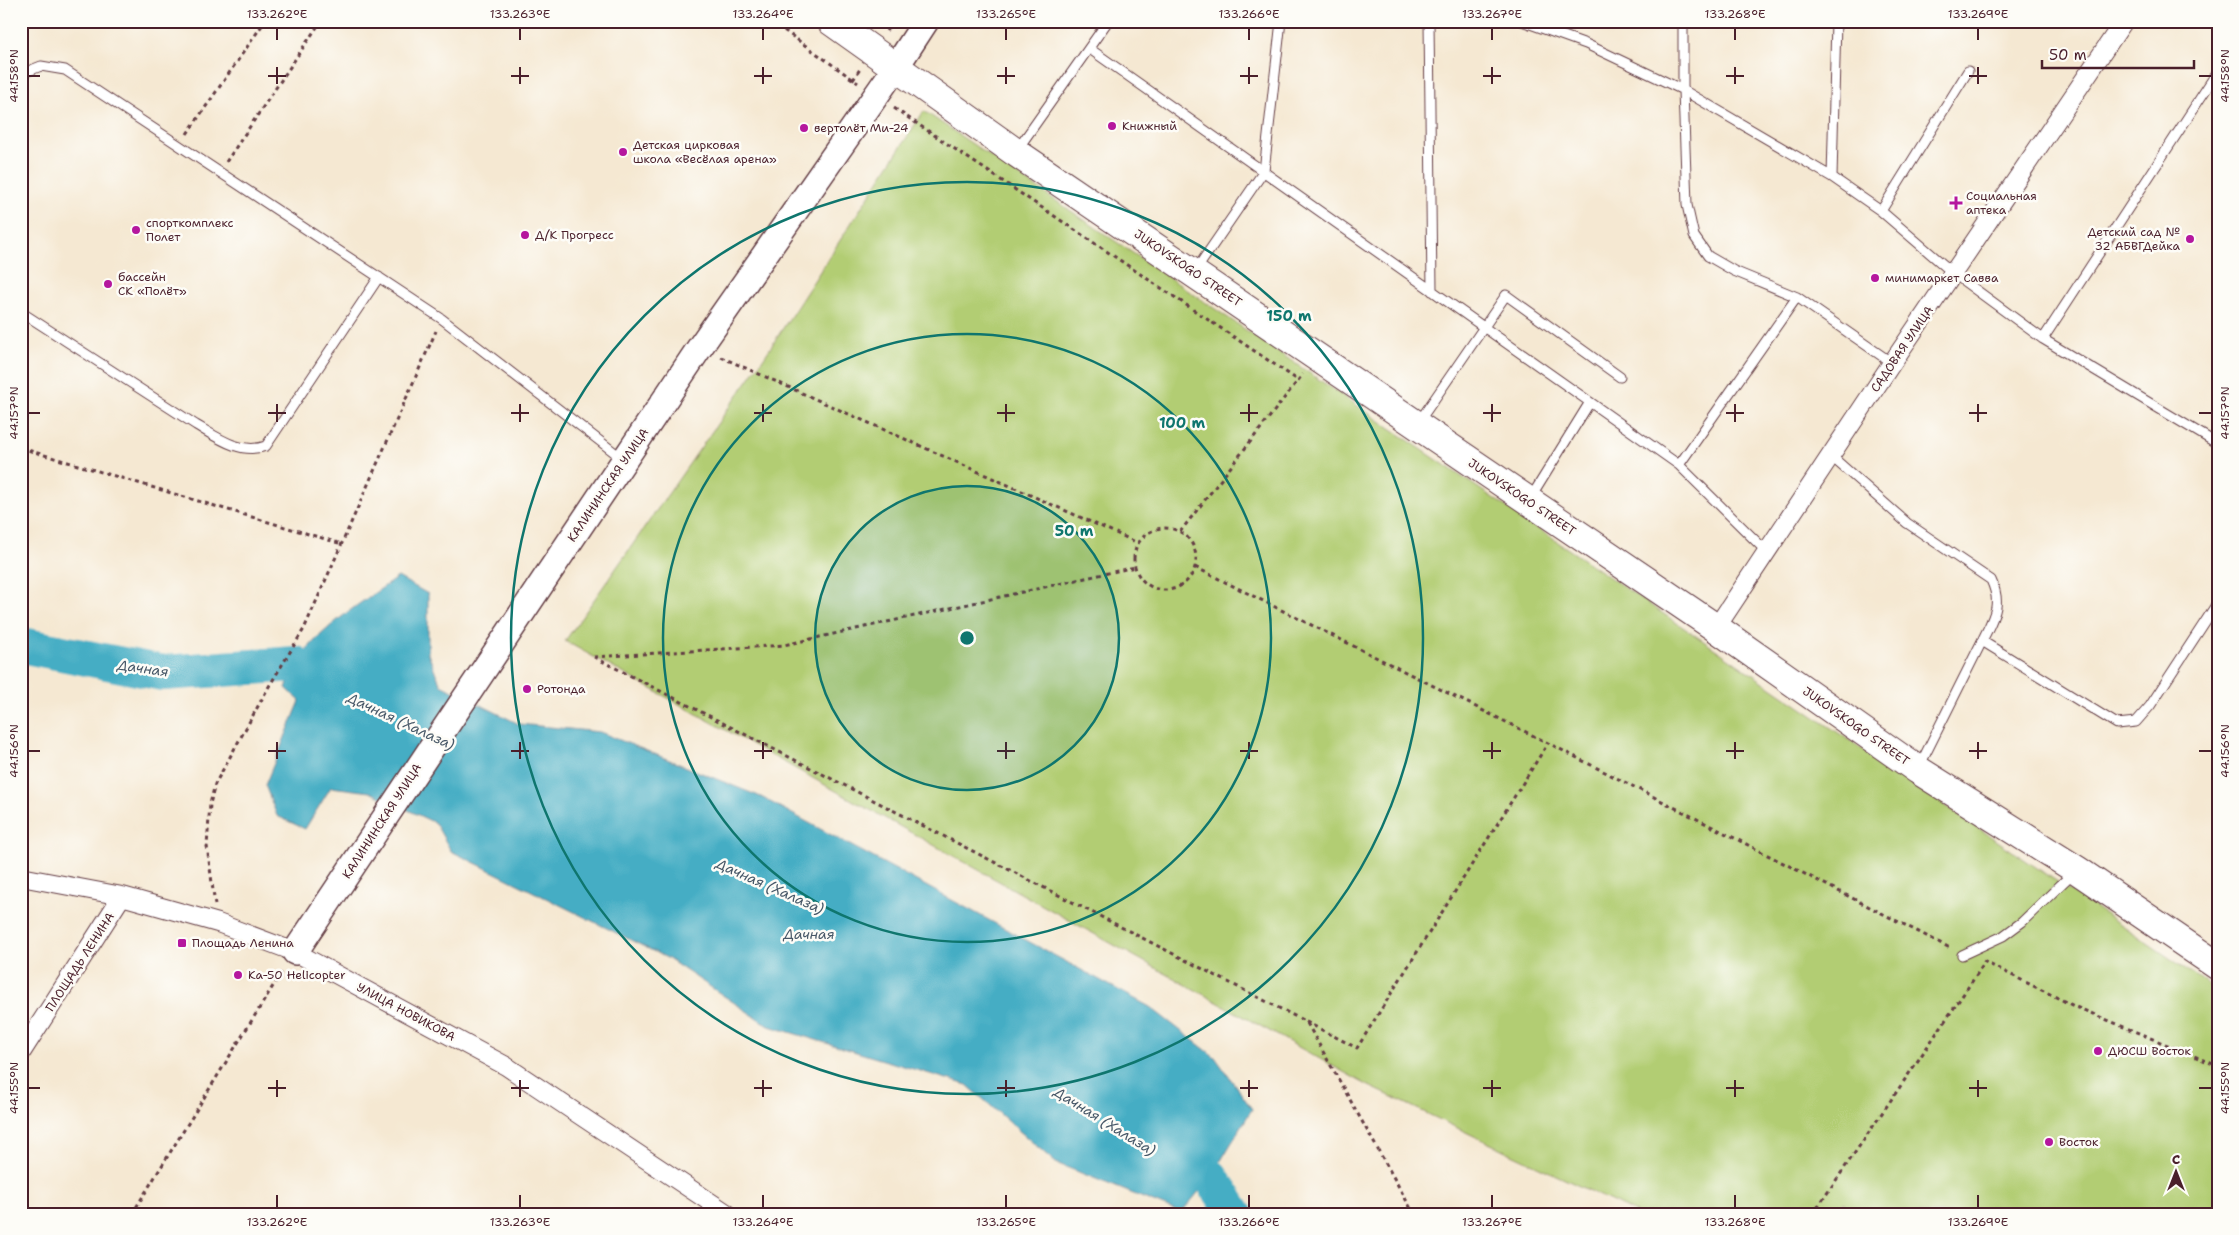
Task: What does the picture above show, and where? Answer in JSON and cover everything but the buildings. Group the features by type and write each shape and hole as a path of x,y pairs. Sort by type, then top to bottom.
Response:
{"main road":[{"name":"JUKOVSKOGO STREET","path":"831,21 1015,152 1716,628 1918,770 2077,870 2218,966"}],"street":[{"name":"КАЛИНИНСКАЯ УЛИЦА","path":"295,952 700,347 896,67 926,21"},
{"name":"САДОВАЯ УЛИЦА","path":"1716,628 2118,24"},
{"name":"УЛИЦА НОВИКОВА","path":"21,877 122,896 218,923 295,952 506,1066 724,1212"},
{"name":"ПЛОЩАДЬ ЛЕНИНА","path":"21,1053 122,896"}],"lane":[{"path":"1015,152 1090,49 1108,21"},
{"path":"1194,272 1264,171 1281,21"},
{"path":"1429,21 1432,291"},
{"path":"1522,21 1586,44 1683,90 1832,177 1881,211 1953,273 2043,339 2218,444"},
{"path":"1684,21 1683,90 1687,205 1694,236 1708,256 1734,271 1797,297 1892,363"},
{"path":"1832,177 1836,21"},
{"path":"1090,49 1679,465 1767,552"},
{"path":"21,74 42,66 65,70 442,319 625,460"},
{"path":"1881,211 1968,71"},
{"path":"2043,339 2218,71"},
{"path":"21,312 225,442 246,449 256,449 266,446 379,278"},
{"path":"1417,424 1506,295 1620,377"},
{"path":"1679,465 1797,297"},
{"path":"1529,501 1590,402"},
{"path":"1831,456 1907,522 1991,580 1997,593 1997,608 1918,770"},
{"path":"1982,641 2117,724 2136,722 2150,706 2218,602"},
{"path":"1962,955 2009,932 2077,870"}],"path":[{"path":"180,145 265,21"},
{"path":"220,171 321,21"},
{"path":"771,21 875,95 1299,381"},
{"path":"218,923 207,846 210,804 216,784 268,688 304,629 442,319"},
{"path":"700,347 1138,544"},
{"path":"1180,532 1299,381 1315,354"},
{"path":"21,448 342,544"},
{"path":"1171,529 1180,532 1188,538 1193,547 1196,557 1195,567 1184,583 1175,588 1164,590 1155,588 1139,576 1135,567 1133,559 1138,544 1152,531 1171,529"},
{"path":"1135,567 784,645 594,657 1357,1048 1548,743"},
{"path":"1195,567 1548,743 1962,955 1986,961 2076,1007 2218,1066"},
{"path":"132,1214 295,952"},
{"path":"1813,1214 1986,961"},
{"path":"1306,1022 1414,1214"}],"green space":[{"path":"924,111 2218,991 2218,1214 1847,1214 1844,1202 1834,1214 1638,1214 1367,1085 565,641 765,356"}],"water":[{"name":"Дачная","path":"398,577 428,594 428,654 441,685 519,724 600,732 761,797 1150,1007 1215,1057 1252,1109 1211,1177 1181,1213 1056,1163 967,1085 769,1026 667,958 451,851 435,823 370,792 331,787 305,829 277,816 265,785 300,701 286,688 297,663 306,650 330,626"}],"waterway":[{"name":"Дачная","path":"21,645 163,673 296,664 338,691"},
{"name":"Дачная (Халаза)","path":"1165,1158 1211,1177 1235,1214"}],"place":[{"name":"Книжный","path":"1112,126"},
{"name":"вертолёт Ми-24","path":"804,128"},
{"name":"Детская цирковая школа «Весёлая арена»","path":"623,152"},
{"name":"Социальная аптека","path":"1956,203"},
{"name":"спорткомплекс Полет","path":"136,230"},
{"name":"Д/К Прогресс","path":"525,235"},
{"name":"Детский сад № 32 АБВГДейка","path":"2190,239"},
{"name":"минимаркет Савва","path":"1875,278"},
{"name":"бассейн СК «Полёт»","path":"108,284"},
{"name":"Ротонда","path":"527,689"},
{"name":"Площадь Ленина","path":"182,943"},
{"name":"Ka-50 Helicopter","path":"238,975"},
{"name":"ДЮСШ Восток","path":"2098,1051"},
{"name":"Восток","path":"2049,1142"}]}
